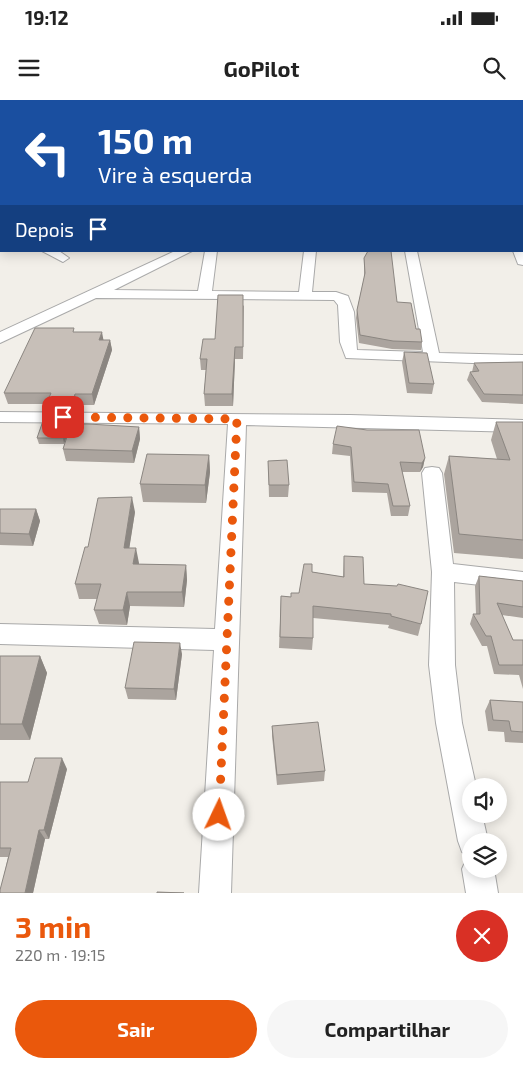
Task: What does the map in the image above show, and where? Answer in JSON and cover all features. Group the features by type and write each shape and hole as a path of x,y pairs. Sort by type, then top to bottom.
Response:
{"street":[{"path":"50,252 63,258"},
{"path":"0,338 184,252"},
{"path":"204,295 211,252"},
{"path":"305,296 310,252"},
{"path":"411,252 432,357"},
{"path":"92,294 330,295 343,299 346,306 349,347 352,355 523,360"},
{"path":"0,417 350,420 523,426"},
{"path":"215,893 237,419"},
{"path":"432,472 443,572 442,665 449,723 471,833"},
{"path":"443,572 523,581"},
{"path":"0,634 227,640"},
{"path":"480,878 482,893"}],"building":[{"path":"367,252 391,252 397,302 411,303 416,329 420,329 422,342 393,341 360,335 357,310 365,273 364,258"},
{"path":"218,295 243,295 243,347 235,347 232,394 204,394 207,359 200,359 203,339 215,339"},
{"path":"35,328 74,328 73,332 102,332 99,340 110,340 92,394 75,394 73,400 48,400 51,393 4,393"},
{"path":"404,352 427,353 434,384 409,383"},
{"path":"523,362 523,395 484,394 470,372 479,371 474,363"},
{"path":"44,418 69,418 63,438 37,438"},
{"path":"496,422 523,422 523,540 459,534 449,456 510,460"},
{"path":"71,424 139,427 132,451 63,449"},
{"path":"337,426 367,430 419,430 425,458 422,463 400,462 410,506 393,506 388,484 354,482 351,447 333,444"},
{"path":"147,454 209,455 205,485 140,484"},
{"path":"287,460 289,485 269,485 268,461"},
{"path":"132,497 124,548 136,548 133,564 186,565 182,592 127,592 123,610 94,610 101,584 75,584 85,547 88,547 98,498"},
{"path":"0,509 36,509 29,534 0,533"},
{"path":"344,556 363,557 364,584 397,586 398,584 428,591 421,624 391,616 391,614 313,606 313,638 280,637 281,596 291,597 291,593 299,593 304,564 312,564 312,572 344,577"},
{"path":"479,576 523,581 523,607 497,603 513,640 523,640 523,665 499,665 491,636 486,636 473,614 480,614"},
{"path":"134,642 180,643 174,689 125,688"},
{"path":"0,656 40,656 22,724 0,724"},
{"path":"490,700 523,702 523,732 511,731 509,721 493,720"},
{"path":"318,722 325,771 277,775 272,726"},
{"path":"35,758 62,758 44,830 39,830 25,893 0,893 11,848 0,848 0,782 28,782"}],"route":[{"path":"63,417 237,419 219,815"}]}
